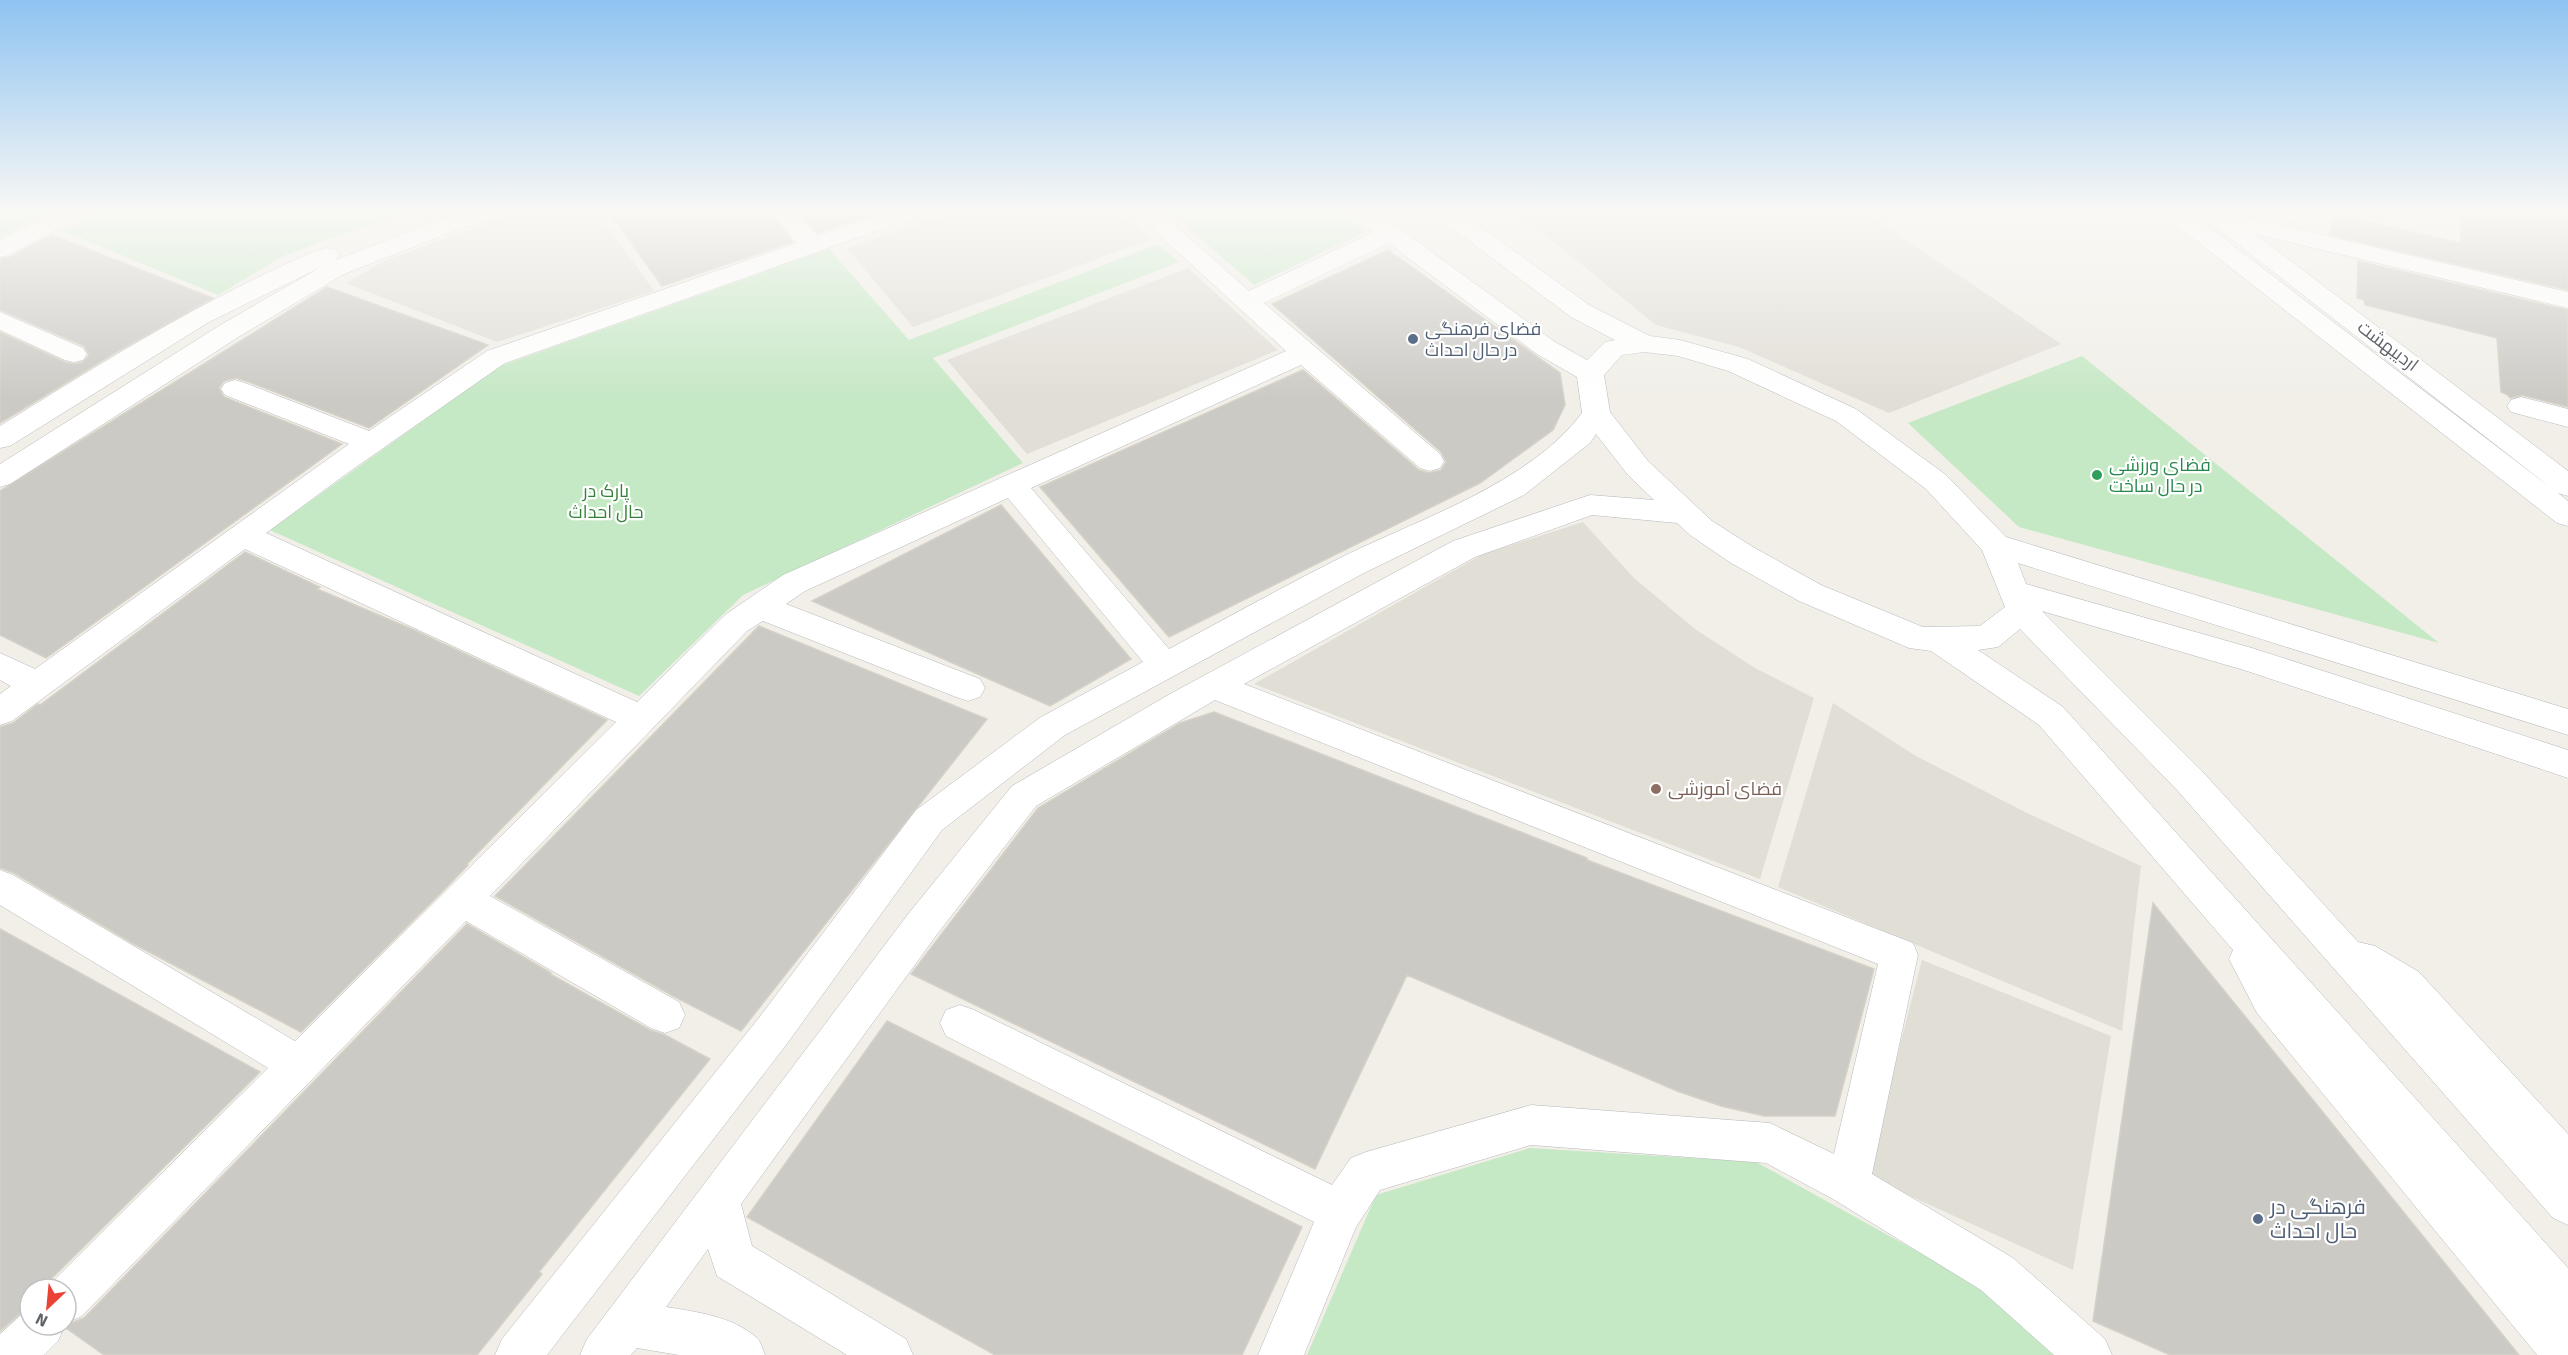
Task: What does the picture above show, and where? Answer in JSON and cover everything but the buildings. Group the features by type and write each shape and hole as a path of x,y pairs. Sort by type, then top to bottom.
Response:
{"street":[{"path":"0,439 136,354 282,272"},
{"path":"0,477 231,330 329,272"},
{"path":"0,712 371,442 496,357 732,272"},
{"path":"1215,272 1304,353 1430,461"},
{"path":"1248,301 1298,272"},
{"path":"1452,272 1546,348 1590,373"},
{"path":"1527,272 1580,311 1644,344"},
{"path":"1555,272 1610,327"},
{"path":"2252,272 2568,516"},
{"name":"اردیبهشت","path":"2298,272 2568,486"},
{"path":"2448,272 2568,300"},
{"path":"0,320 74,354"},
{"path":"1590,373 1614,348 1644,344 1680,348 1738,365 1846,416 1936,482 1995,545 2018,602 2189,780 2568,1203"},
{"path":"78,1288 736,623 794,583 1304,353"},
{"path":"1590,373 1596,414 1638,468 1701,528 1742,555 1810,593 1920,639 1987,638 2018,602"},
{"path":"235,389 371,442"},
{"path":"2521,406 2568,418"},
{"path":"518,1355 772,1032 929,820 1053,726 1353,565 1515,488 1580,436 1596,414"},
{"path":"1012,484 1166,666"},
{"path":"614,1339 922,925 1024,796 1213,686 1464,549 1590,505 1686,513"},
{"path":"243,534 641,719"},
{"path":"1995,545 2568,722"},
{"path":"2018,602 2252,660 2568,764"},
{"path":"760,607 968,688"},
{"path":"1937,639 2051,716 2568,1302"},
{"path":"0,665 37,685"},
{"path":"1213,686 1899,956 1848,1184"},
{"path":"0,886 299,1065"},
{"path":"463,900 665,1015"},
{"path":"2216,903 2271,1000 2567,1355"},
{"path":"2334,942 2405,984 2568,1166"},
{"path":"960,1023 1340,1212"},
{"path":"1281,1355 1340,1212 1366,1173 1531,1125 1770,1143 1848,1184 1998,1274 2089,1355"},
{"path":"718,1199 734,1260 890,1355"},
{"path":"614,1339 713,1338 742,1355"}],"shaded area":[{"path":"365,272 640,272 654,291 497,342 346,283"},
{"path":"867,272 1061,272 913,327"},
{"path":"1177,272 1193,272 1278,350 1027,454 947,360"},
{"path":"1591,272 1954,272 2061,344 1889,413 1739,347 1656,325"},
{"name":"فضای آموزشی","path":"1583,522 1634,578 1695,629 1755,668 1814,698 1760,879 1254,684 1483,554"},
{"name":"فضای آموزشی","path":"1833,703 1916,756 2027,813 2141,866 2122,1031 1778,887"},
{"path":"1922,960 2111,1036 2073,1270 1866,1176"}],"green space":[{"path":"163,272 256,272 218,295"},
{"name":"پارک در حال احداث","path":"764,272 849,272 909,340 1085,272 1153,272 933,358 1023,463 743,595 639,696 270,530 500,366"},
{"path":"1239,272 1281,272 1254,285"},
{"name":"فضای ورزشی در حال ساخت","path":"2082,356 2439,643 2019,527 1908,423"},
{"path":"1530,1148 1756,1162 1985,1289 2057,1355 1307,1355 1376,1195"}],"place":[{"name":"فضای فرهنگی در حال احداث","path":"1413,339"},
{"name":"فضای ورزشی در حال ساخت","path":"2097,475"},
{"name":"فضای آموزشی","path":"1656,789"},
{"name":"فرهنگی در حال احداث","path":"2258,1219"}]}
